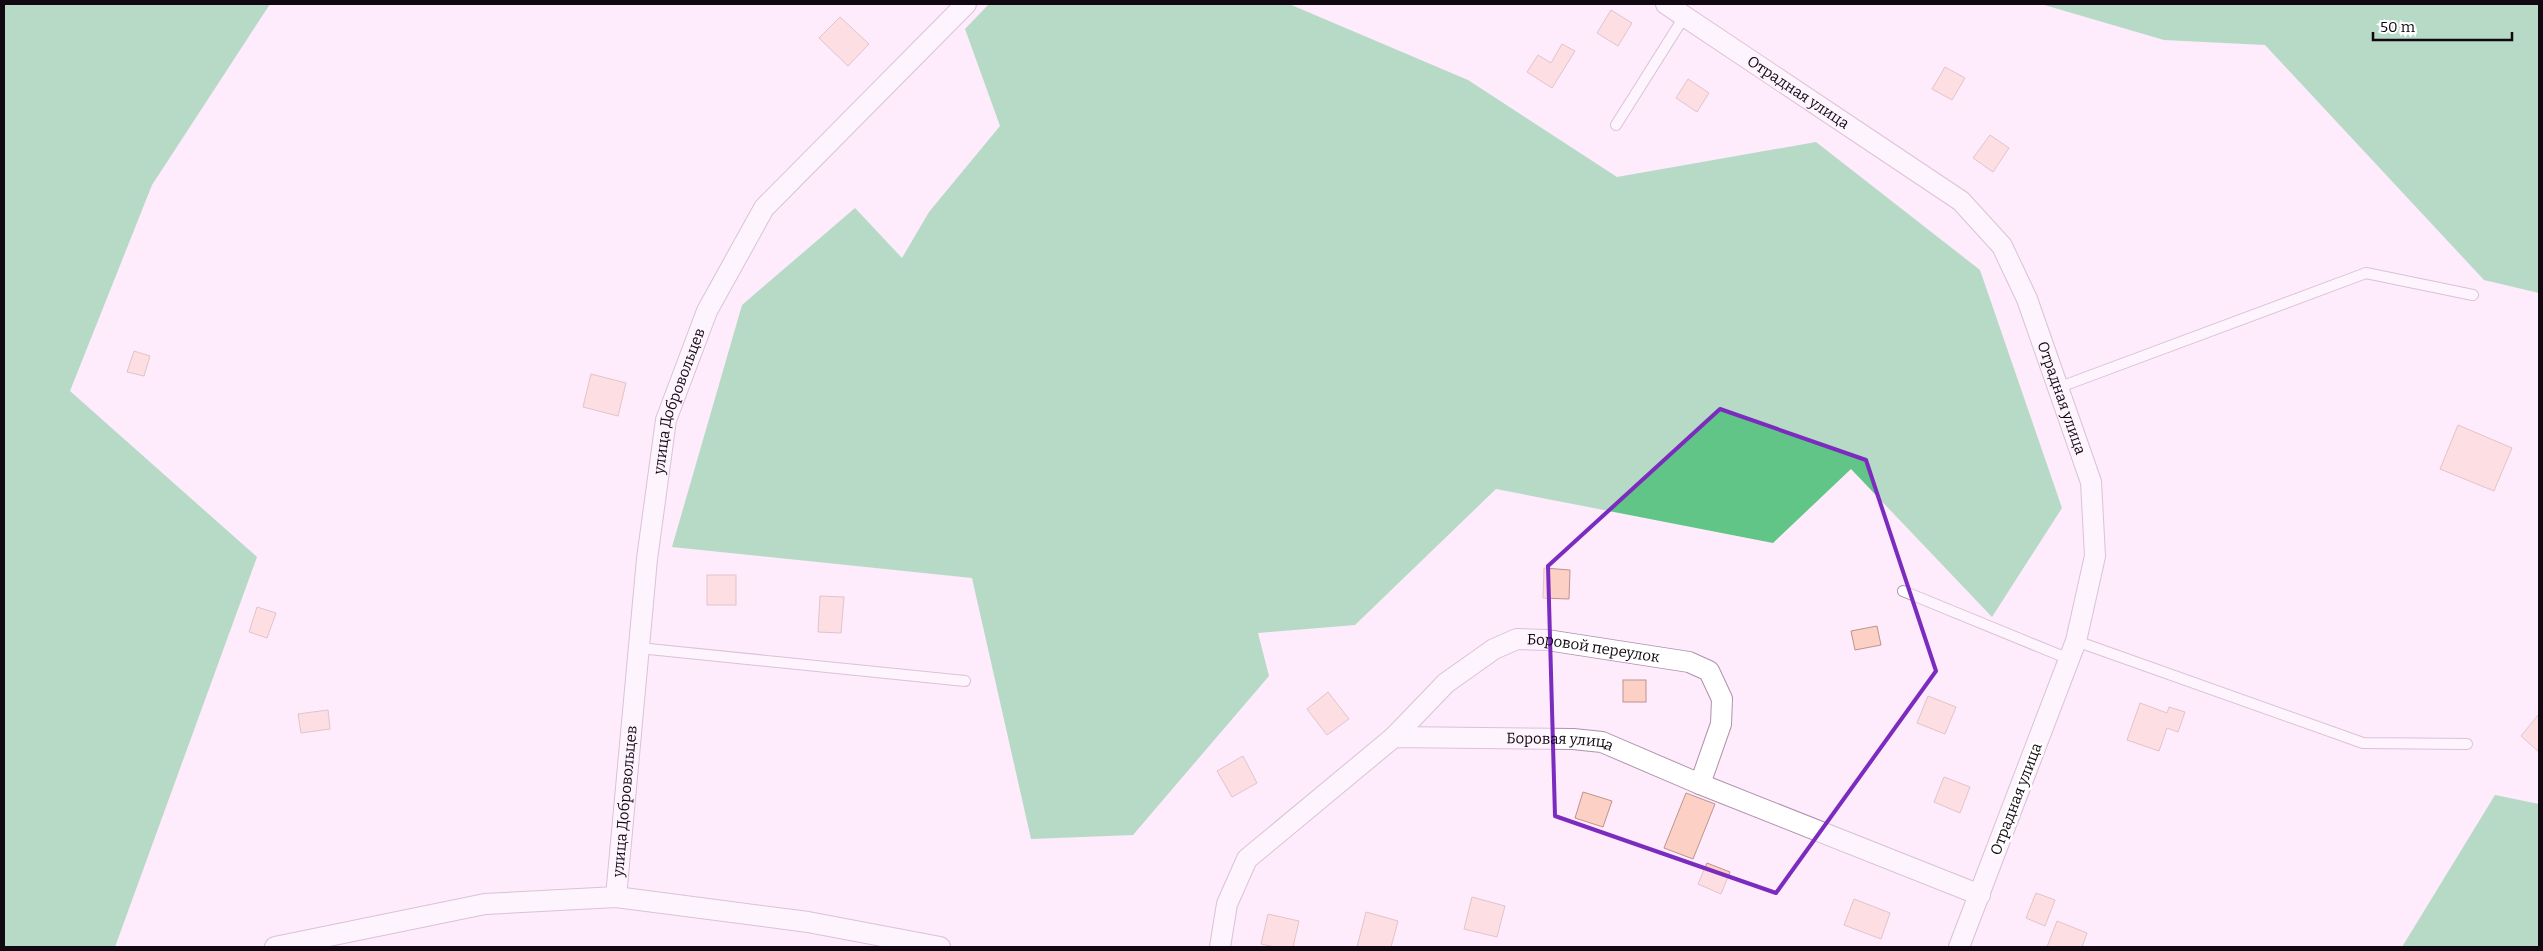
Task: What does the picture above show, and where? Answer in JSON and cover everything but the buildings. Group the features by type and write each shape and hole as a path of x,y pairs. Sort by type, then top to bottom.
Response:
{"street":[{"name":"улица Добровольцев","path":"616,897 647,559 666,420 707,311 764,208 966,4"},
{"name":"Отрадная улица","path":"1666,4 1961,201 2002,246 2027,299 2060,387 2091,482 2095,556 2073,650 1959,947"},
{"name":"Боровой переулок","path":"1394,737 1446,683 1494,649 1517,639 1547,640 1689,662 1708,671 1722,699 1721,724 1700,784"},
{"path":"1220,947 1226,904 1247,859 1394,737"},
{"name":"Боровая улица","path":"1394,737 1573,739 1602,742 1700,784 1980,895"},
{"path":"275,947 485,904 616,897 808,922 940,947"}],"lane":[{"path":"1616,125 1684,17"},
{"path":"2060,387 2366,273 2474,295"},
{"path":"1903,591 2073,650 2363,743 2467,744"},
{"path":"639,648 965,681"}],"highlighted area":[{"path":"1720,409 1866,460 1936,671 1776,893 1555,816 1548,566"}],"green space":[{"path":"4,4 270,4 152,185 70,391 257,557 115,947 4,947"},
{"path":"989,4 1289,4 1468,80 1617,177 1816,142 1980,270 2062,508 1992,617 1851,469 1773,543 1496,489 1355,625 1258,633 1269,676 1133,835 1031,839 972,578 672,547 742,305 855,208 902,258 929,212 1000,126 965,29"},
{"path":"2041,4 2539,4 2539,293 2484,280 2265,45 2164,40"},
{"path":"2495,795 2539,804 2539,947 2402,947"}]}
